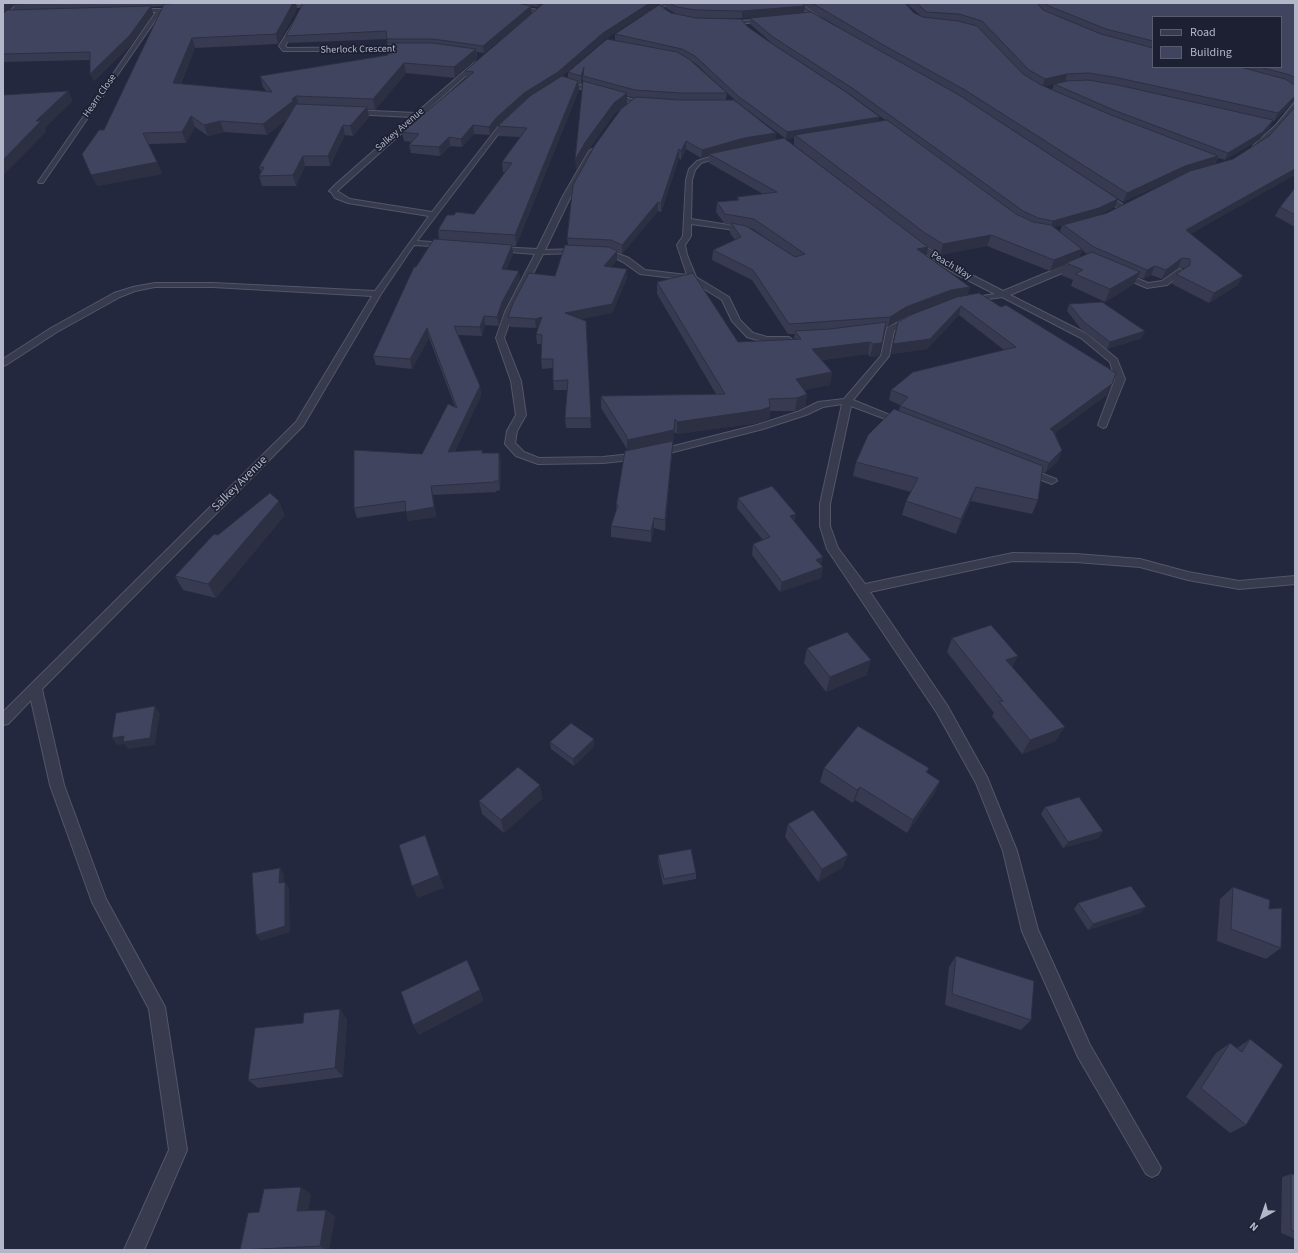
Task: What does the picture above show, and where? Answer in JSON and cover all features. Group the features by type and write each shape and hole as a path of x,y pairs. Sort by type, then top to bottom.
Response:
{"street":[{"path":"3,21 21,3"},
{"path":"490,3 542,9 534,16"},
{"path":"797,3 812,15 828,24"},
{"path":"274,6 304,4 327,5"},
{"path":"301,12 304,4"},
{"path":"642,19 663,7"},
{"path":"128,11 183,9"},
{"name":"Hearn Close","path":"41,182 160,10"},
{"path":"9,15 17,15"},
{"path":"805,16 812,15"},
{"name":"Sherlock Crescent","path":"297,19 282,46 285,50 412,50"},
{"path":"719,22 742,22 770,19"},
{"path":"742,22 750,30"},
{"name":"Salkey Avenue","path":"433,214 348,200 338,196 333,191 484,57"},
{"path":"572,72 557,84 632,104 657,104"},
{"path":"1250,150 1262,142 1278,126 1295,104"},
{"path":"346,112 418,115"},
{"name":"Salkey Avenue","path":"3,720 300,424 377,294 412,243 500,128 517,113"},
{"path":"1270,124 1278,126"},
{"path":"595,147 567,196 515,299 500,338 509,366 516,381 521,415 512,431 510,444 520,454 538,461 562,462 633,457 666,451 709,440 795,415 821,404 847,401 913,426"},
{"path":"692,278 681,245 687,236 688,187 692,169 699,162 729,153"},
{"path":"1100,193 1121,210 1131,205"},
{"path":"688,221 729,227 755,235"},
{"name":"Peach Way","path":"907,237 957,271 1084,336 1114,361 1120,379 1103,425"},
{"path":"412,243 457,246"},
{"path":"487,248 540,252 560,250 611,253 626,260 643,272 692,278 726,299 736,321 750,335 767,340 800,339"},
{"path":"966,301 1002,295 1087,260 1081,255"},
{"path":"1114,272 1147,286 1164,283 1182,271"},
{"path":"3,363 54,330 117,295 133,289 154,285 213,285 377,294"},
{"path":"922,314 886,330 885,356 847,401 825,504 825,526 833,549 862,589 942,710 982,781 1010,851 1034,938 1084,1051 1152,1168"},
{"path":"1015,467 1052,481"},
{"path":"862,589 1013,557 1076,558 1140,563 1188,576 1239,585 1295,580"},
{"path":"35,687 57,785 100,902 157,1007 178,1150 134,1250"}],"building":[{"path":"15,3 50,3 14,4"},
{"path":"293,3 276,34 192,38 173,83 272,92 260,76 388,55 387,43 432,43 476,49 454,67 404,63 373,99 296,96 292,99 293,101 263,124 220,121 204,125 191,116 182,132 143,133 157,162 91,175 82,154 99,130 104,130 164,4"},
{"path":"303,3 517,3 531,6 483,46 433,39 387,39 386,31 286,36"},
{"path":"544,3 650,3 603,33 558,72 524,93 496,118 489,127 473,125 461,139 449,137 439,147 409,145 419,134 402,132 474,72 465,71"},
{"path":"669,3 802,3 805,6 742,11 696,10 677,7"},
{"path":"812,3 905,3 914,13 923,17 958,21 977,26 1023,74 1041,85 1111,115 1218,156 1185,166 1127,193 965,90 885,46"},
{"path":"916,3 1037,3 1043,10 1101,34 1152,48 1152,68 1244,68 1285,79 1295,85 1295,96 1278,113 1119,78 1089,73 1067,74 1045,79 1029,70 982,21 959,14 927,12"},
{"path":"1046,3 1295,3 1295,78 1290,75 1264,68 1282,68 1282,16 1152,16 1152,41 1106,29 1049,6"},
{"path":"659,5 671,13 696,18 741,19 748,27 846,92 880,117 787,132 738,96 695,56 682,49 615,34"},
{"path":"151,6 130,35 90,74 90,52 3,54 3,14 7,10"},
{"path":"811,12 959,95 1118,199 1099,208 1053,221 1038,218 1023,211 852,88 773,37 750,18"},
{"path":"607,39 677,52 689,59 727,93 680,93 635,90 583,76 584,67 581,76 568,72"},
{"path":"562,76 578,81 515,235 438,230 447,215 454,215 456,212 474,214 512,163 502,162 527,128 498,126 530,96"},
{"path":"1088,80 1118,85 1273,120 1263,132 1228,153 1116,111 1054,84 1067,81"},
{"path":"583,81 627,93 614,103 586,141 575,160"},
{"path":"68,91 36,121 41,121 3,160 3,95"},
{"path":"636,97 680,100 734,100 776,133 744,138 702,150 686,141 681,151 679,149 661,203 658,202 622,245 611,240 567,238 573,185 595,145 621,109"},
{"path":"296,104 367,107 350,126 343,125 328,156 303,156 293,175 259,176 264,167 259,167"},
{"path":"1295,107 1295,169 1186,230 1243,276 1214,293 1176,274 1190,265 1190,259 1182,258 1166,270 1155,266 1147,270 1094,247 1063,225 1107,213 1190,171 1233,159 1269,136"},
{"path":"887,120 1016,214 1033,222 1051,225 1082,249 1054,260 991,235 943,244 925,233 795,135"},
{"path":"784,138 928,247 917,249 970,287 951,290 906,307 890,317 789,324 753,270 713,250 741,237 731,223 746,226 795,257 805,254 754,219 725,214 717,202 739,200 737,197 777,192 709,154"},
{"path":"1295,188 1295,215 1280,207"},
{"path":"434,239 512,245 502,269 519,271 502,302 497,317 484,316 480,327 454,326 480,386 448,452 482,450 482,453 499,453 499,481 431,486 434,507 406,512 405,501 354,508 354,450 422,454 448,404 457,408 427,328 410,359 373,356 414,267 416,267"},
{"path":"565,245 609,247 617,251 604,266 627,269 612,304 565,313 586,321 591,418 565,418 568,380 553,381 553,359 541,359 542,335 536,334 542,317 535,319 508,317 513,303 529,273 555,276"},
{"path":"1092,252 1140,272 1110,289 1075,274 1083,270 1066,263"},
{"path":"693,273 738,342 801,339 795,331 830,329 886,322 882,343 873,344 870,342 812,349 832,372 796,379 807,394 797,398 769,399 770,407 761,410 677,422 675,419 674,430 627,440 627,437 601,396 725,394 657,282"},
{"path":"979,293 1001,307 1006,305 1116,373 1112,384 1050,429 1053,431 1062,450 1049,463 900,406 908,397 891,390 913,372 1016,347 961,306 930,339 893,344 898,322 913,314 957,297"},
{"path":"1102,302 1145,331 1110,342 1084,322 1069,304"},
{"path":"894,409 1043,466 1038,500 976,487 961,519 906,501 918,478 856,462 868,435"},
{"path":"673,441 665,520 654,518 651,531 611,526 618,505 616,505 625,451"},
{"path":"772,486 796,514 790,516 823,557 816,560 823,567 782,582 753,544 770,537 738,498"},
{"path":"270,493 279,501 208,584 175,576 214,534 218,535"},
{"path":"991,625 1018,656 1006,660 1065,727 1030,740 999,702 1003,701 952,638"},
{"path":"847,632 871,660 830,677 807,648"},
{"path":"155,706 150,738 123,742 124,736 112,738 116,713"},
{"path":"571,723 594,739 573,759 550,742"},
{"path":"858,726 929,768 926,772 940,781 913,820 860,787 857,790 824,768"},
{"path":"518,767 540,785 501,820 479,801"},
{"path":"1079,797 1103,831 1068,842 1045,807"},
{"path":"813,810 848,855 822,869 788,824"},
{"path":"425,835 439,875 412,886 399,845"},
{"path":"691,849 696,873 664,879 658,855"},
{"path":"280,868 279,883 285,882 285,926 256,935 252,873"},
{"path":"1131,886 1146,907 1093,924 1078,903"},
{"path":"1233,887 1270,900 1269,909 1282,908 1281,948 1231,929"},
{"path":"956,956 1034,981 1031,1020 952,994"},
{"path":"467,960 480,990 413,1025 401,992"},
{"path":"340,1009 335,1068 248,1080 255,1028 303,1023 304,1013"},
{"path":"1250,1039 1283,1065 1246,1125 1201,1088 1230,1043 1242,1052"},
{"path":"1291,1174 1295,1175 1295,1232 1291,1230"},
{"path":"301,1187 297,1211 326,1210 320,1246 240,1250 248,1213 259,1212 264,1189"}]}
